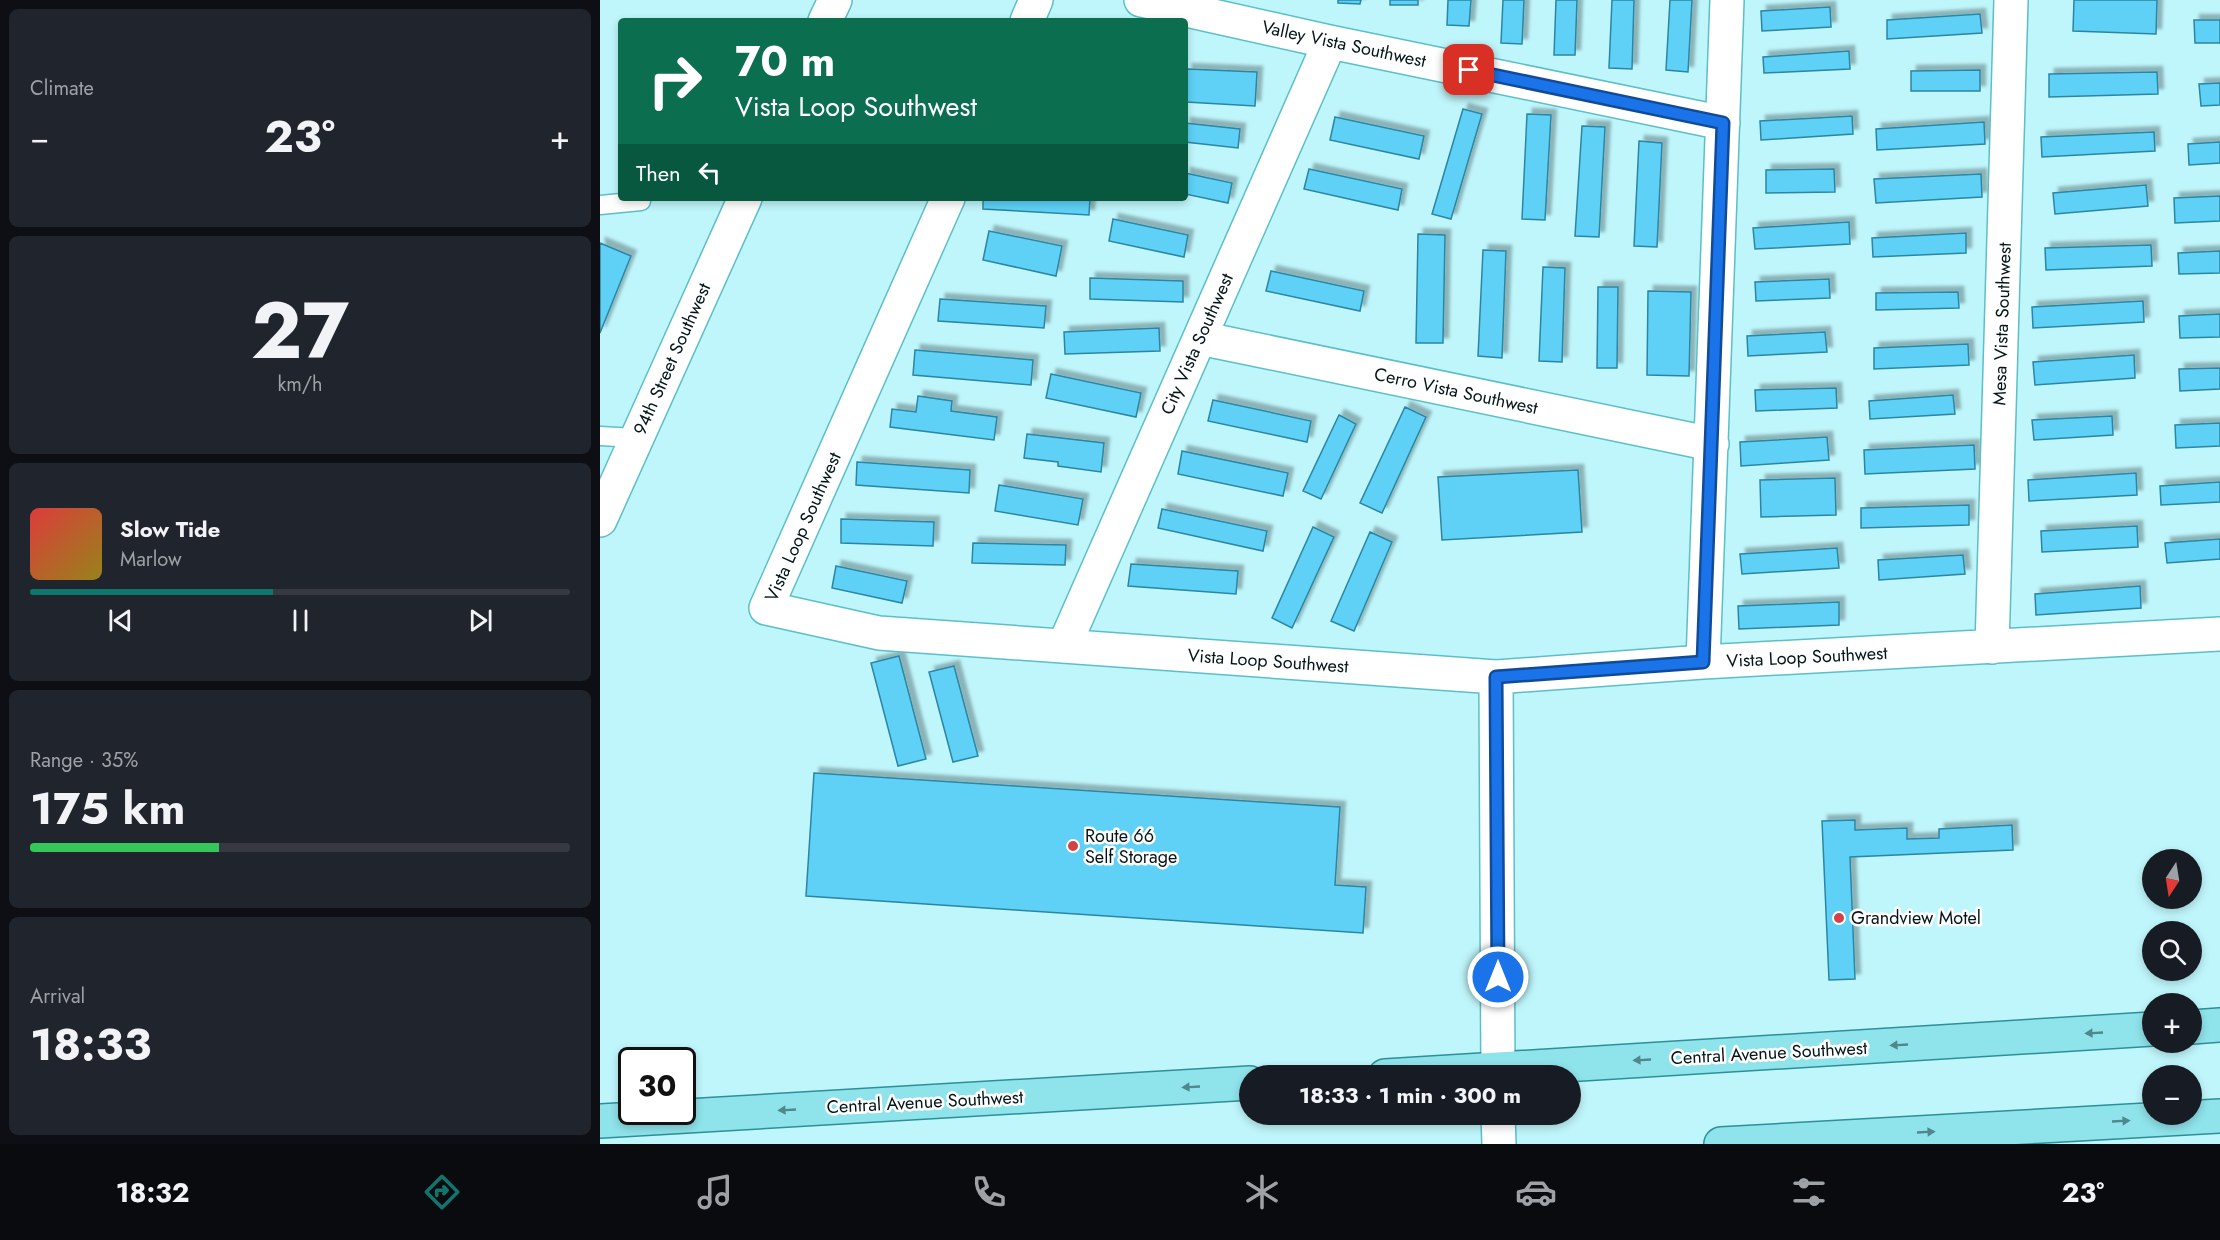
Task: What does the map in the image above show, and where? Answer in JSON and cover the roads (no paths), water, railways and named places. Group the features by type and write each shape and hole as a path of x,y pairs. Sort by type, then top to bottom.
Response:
{"main road":[{"path":"2202,1026 2220,1025"},
{"name":"Central Avenue Southwest","path":"1581,1067 2142,1030"},
{"name":"Central Avenue Southwest","path":"600,1121 1239,1084"},
{"path":"1721,1144 1967,1137 2220,1116"}],"street":[{"path":"826,18 835,0"},
{"path":"1028,18 1036,0"},
{"name":"Valley Vista Southwest","path":"1141,0 1330,42 1723,123"},
{"path":"1703,662 1727,0"},
{"name":"Mesa Vista Southwest","path":"1992,647 2011,0"},
{"name":"City Vista Southwest","path":"1064,646 1330,42"},
{"name":"94th Street Southwest","path":"600,520 744,201"},
{"name":"Vista Loop Southwest","path":"947,201 766,608 879,633 1496,677 1703,662 2220,634"},
{"name":"Cerro Vista Southwest","path":"1200,338 1712,444"},
{"path":"1496,677 1498,1065"},
{"path":"1498,1125 1499,1144"}],"lane":[{"path":"600,205 641,201"},
{"path":"600,436 636,438"}],"place":[{"name":"Route 66 Self Storage","path":"1073,846"},
{"name":"Grandview Motel","path":"1839,918"}]}
